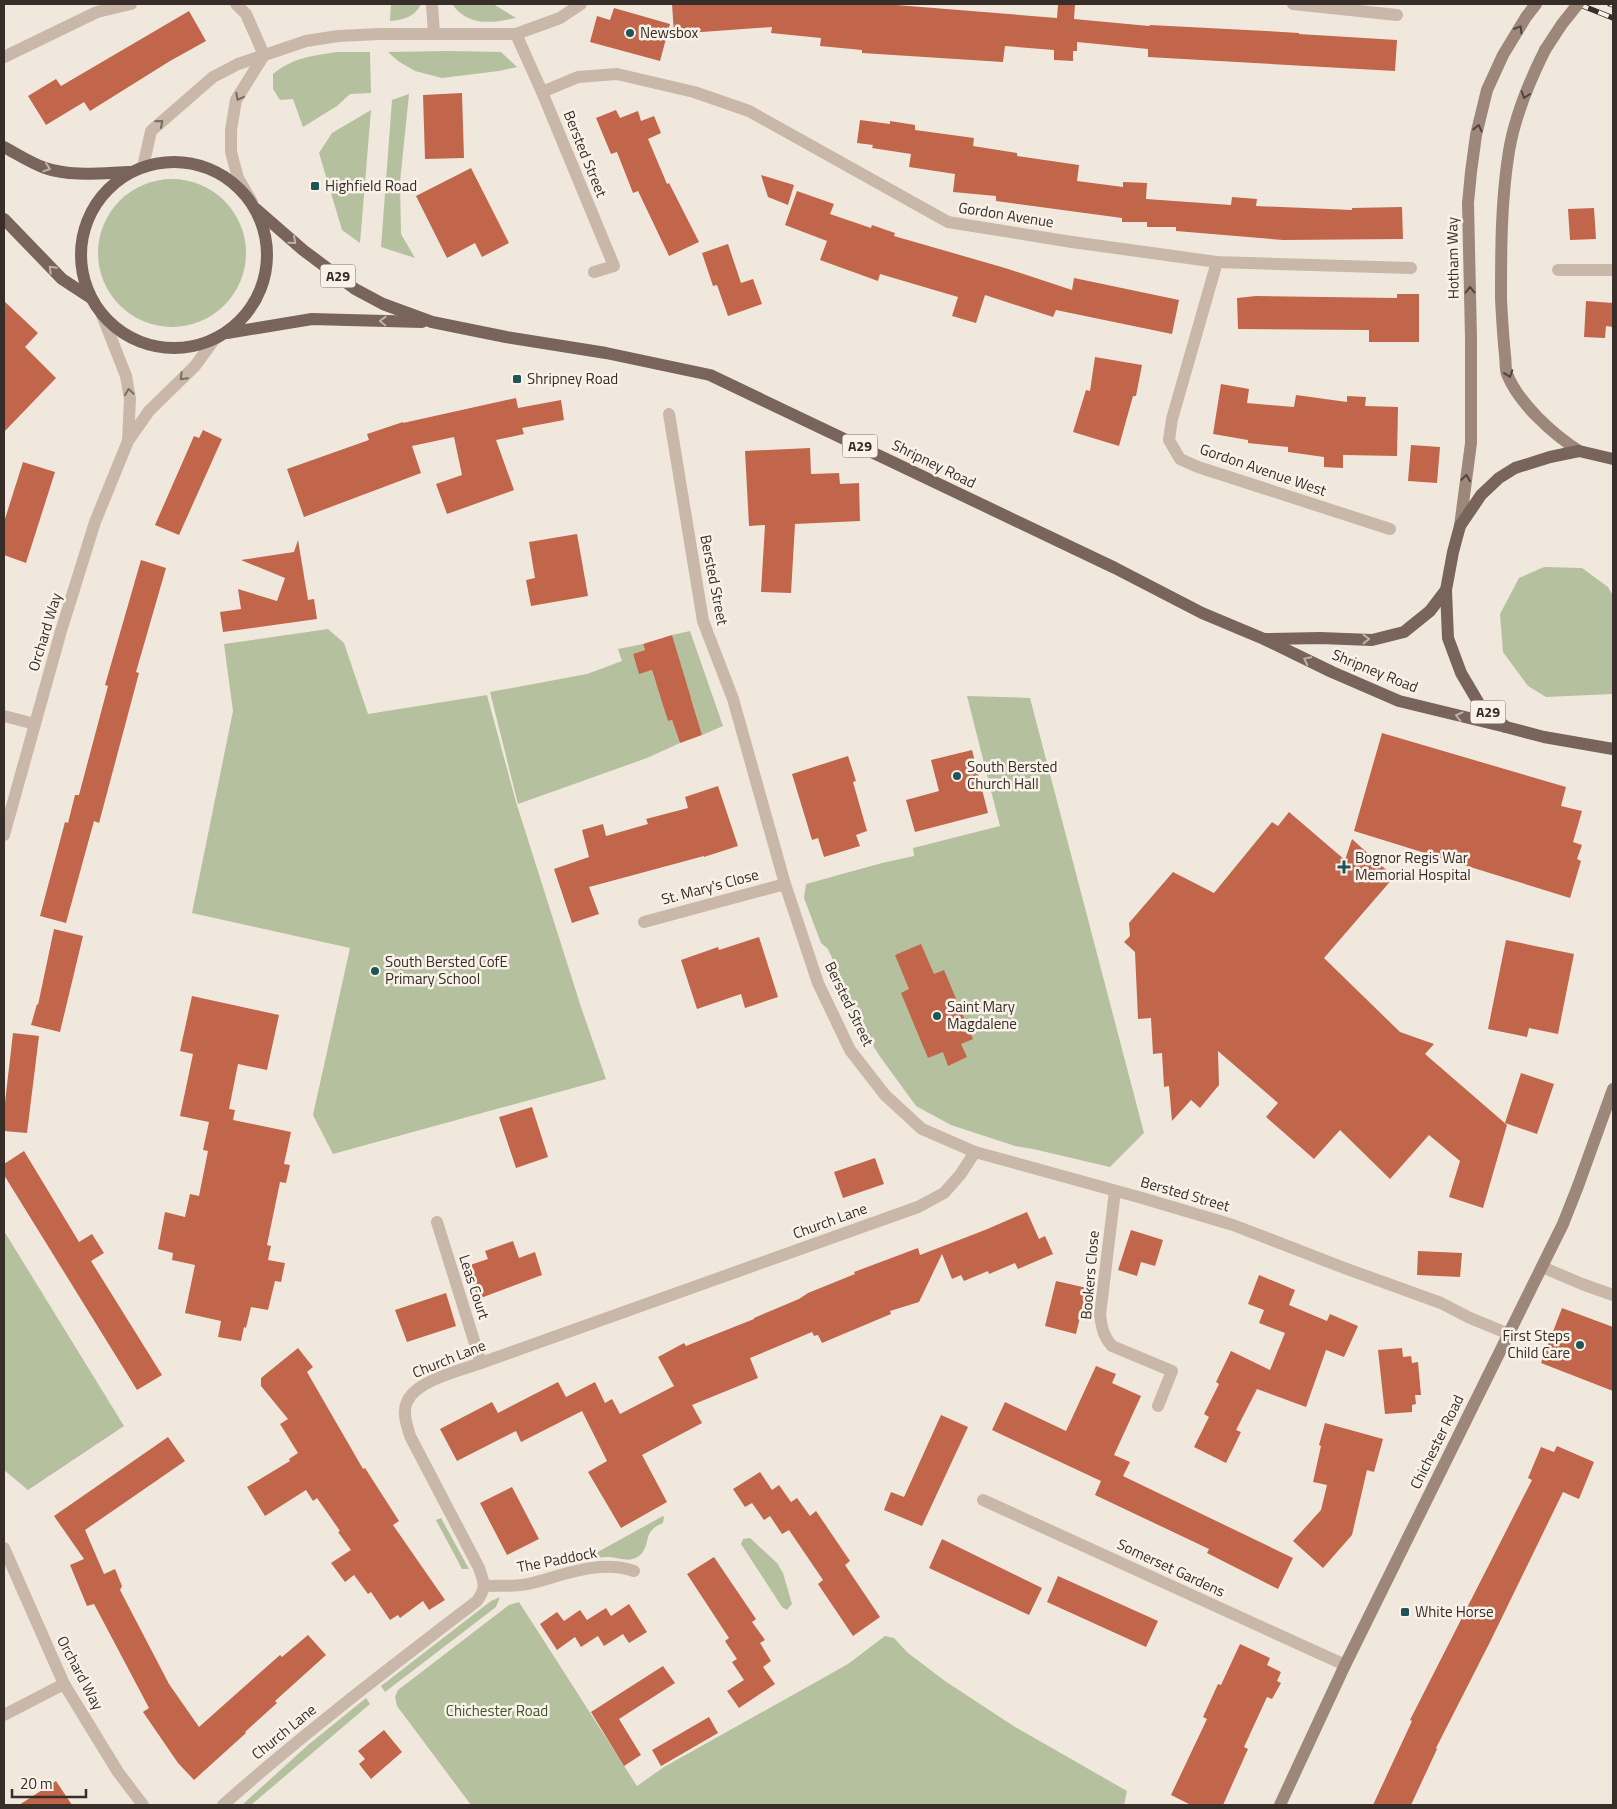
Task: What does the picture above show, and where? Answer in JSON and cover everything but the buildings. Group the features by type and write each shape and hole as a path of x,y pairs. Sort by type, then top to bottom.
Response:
{"main road":[{"name":"Hotham Way","path":"1460,526 1471,443 1468,203 1476,135 1487,90 1503,55 1536,4"},
{"path":"1578,4 1557,30 1530,80 1510,149 1501,240 1502,326 1507,374 1518,393 1555,435 1579,451"},
{"name":"Shripney Road","path":"4,147 46,168 60,172 88,174 130,172"},
{"name":"Shripney Road","path":"254,206 266,235 268,263 262,290 248,314 227,333 214,340 186,348 163,348 140,342 120,331 102,315 91,298 83,276 81,251 85,228 95,205 110,187 130,172 143,167 173,161 203,166 231,180 254,206 303,250 355,289 383,304 432,322 506,337 606,353 710,374 1115,568 1202,613 1264,639 1332,672 1399,701 1506,728"},
{"name":"Shripney Road","path":"4,219 62,279 91,298"},
{"name":"Shripney Road","path":"227,333 312,319 432,322"},
{"name":"A29","path":"1613,459 1579,451 1550,457 1515,468 1499,478 1481,495 1460,526 1446,590 1448,638 1461,673 1481,707 1506,728 1544,737 1613,749"},
{"name":"Shripney Road","path":"1264,639 1320,638 1372,640 1404,632 1430,611 1446,590"},
{"name":"Chichester Road","path":"1280,1805 1345,1665 1542,1267 1578,1186 1613,1089"}],"street":[{"path":"4,57 97,12 130,4"},
{"path":"236,4 246,14 264,55"},
{"path":"432,4 434,34"},
{"path":"143,167 151,131 213,77 238,64 306,41 338,36 380,34 516,34 560,18 581,4"},
{"path":"1293,4 1397,15"},
{"name":"Bersted Street","path":"516,34 614,266 594,272"},
{"path":"254,206 238,178 231,152 231,130 236,100 264,55"},
{"name":"Gordon Avenue","path":"542,92 578,77 616,74 694,92 749,111 948,222 1072,242 1217,262 1410,268"},
{"name":"Gordon Avenue West","path":"1217,262 1172,419 1169,440 1180,459 1198,467 1390,530"},
{"path":"1558,270 1613,270"},
{"path":"102,315 126,376 130,400 128,441"},
{"path":"128,441 149,411 194,366 214,340"},
{"name":"Bersted Street","path":"668,414 703,621 733,699 785,884 818,983 850,1050 885,1095 922,1128 975,1152 1233,1225 1338,1266 1441,1303 1470,1318 1509,1334"},
{"name":"Orchard Way","path":"4,835 34,724 95,522 128,441"},
{"path":"4,716 34,724"},
{"name":"St. Mary's Close","path":"644,922 785,884"},
{"name":"Church Lane","path":"223,1805 360,1691 477,1601 483,1593 485,1586 480,1568 410,1436 405,1420 406,1403 412,1392 427,1383 481,1363 918,1207 944,1193 960,1175 975,1152"},
{"name":"Bookers Close","path":"1115,1191 1100,1315 1102,1330 1112,1346 1172,1371 1158,1406"},
{"name":"Leas Court","path":"437,1222 481,1363"},
{"path":"1542,1267 1613,1295"},
{"name":"Somerset Gardens","path":"984,1500 1345,1665"},
{"name":"Orchard Way","path":"4,1548 64,1684 118,1772 143,1805"},
{"name":"The Paddock","path":"485,1586 526,1585 580,1570 607,1567 621,1567 634,1572"},
{"path":"4,1715 64,1684"}],"green space":[{"path":"391,4 421,4 412,15 390,21"},
{"path":"452,4 493,4 516,18 481,22 465,17"},
{"path":"337,52 370,52 371,93 350,94 337,106 303,127 293,99 280,100 273,89 273,74 296,61 311,56"},
{"path":"388,52 501,52 517,67 442,78 415,71 398,61"},
{"path":"409,94 400,182 401,234 415,258 381,247 392,100"},
{"path":"371,110 360,243 342,230 319,153 332,133"},
{"path":"172,179 200,185 224,201 240,225 246,253 240,281 224,305 200,321 172,327 144,321 120,305 104,281 98,253 104,225 120,201 144,185"},
{"path":"1544,567 1582,568 1608,587 1613,596 1613,694 1546,697 1528,686 1503,652 1500,614 1519,578"},
{"path":"328,629 344,643 368,714 487,695 516,802 581,1007 606,1079 333,1154 313,1115 350,948 192,913 233,711 224,644"},
{"path":"690,631 723,726 702,735 691,698 664,707 668,721 672,720 680,743 647,758 518,804 490,692 587,674 622,661 618,649 643,644 645,650 633,654 639,673 652,670 656,683 683,675 672,635"},
{"path":"967,696 1030,698 1144,1133 1110,1167 1015,1146 951,1125 916,1106 881,1058 842,998 838,971 828,949 821,943 804,898 806,884 914,856 913,848 1000,826"},
{"path":"4,1231 124,1426 28,1490 4,1470"},
{"path":"663,1516 663,1523 651,1531 644,1550 637,1558 628,1560 609,1557 585,1559"},
{"path":"441,1518 469,1569 462,1569 436,1520"},
{"path":"750,1538 777,1563 783,1573 792,1604 787,1610 782,1607 741,1544 743,1539"},
{"path":"500,1597 496,1607 385,1692 381,1686 491,1601"},
{"name":"Chichester Road","path":"519,1602 637,1786 664,1767 848,1664 885,1636 894,1638 908,1653 945,1681 1015,1727 1127,1791 1124,1805 471,1805 397,1706 395,1697 398,1690 509,1605"},
{"path":"366,1698 370,1704 251,1805 242,1805 308,1745"}],"railway":[{"path":"1578,4 1613,18"}],"place":[{"name":"Newsbox","path":"630,33"},
{"name":"Highfield Road","path":"315,186"},
{"name":"Shripney Road","path":"517,379"},
{"name":"South Bersted Church Hall","path":"957,776"},
{"name":"Bognor Regis War Memorial Hospital","path":"1344,867"},
{"name":"South Bersted CofE Primary School","path":"375,971"},
{"name":"Saint Mary Magdalene","path":"937,1016"},
{"name":"First Steps Child Care","path":"1580,1345"},
{"name":"White Horse","path":"1405,1612"}]}
